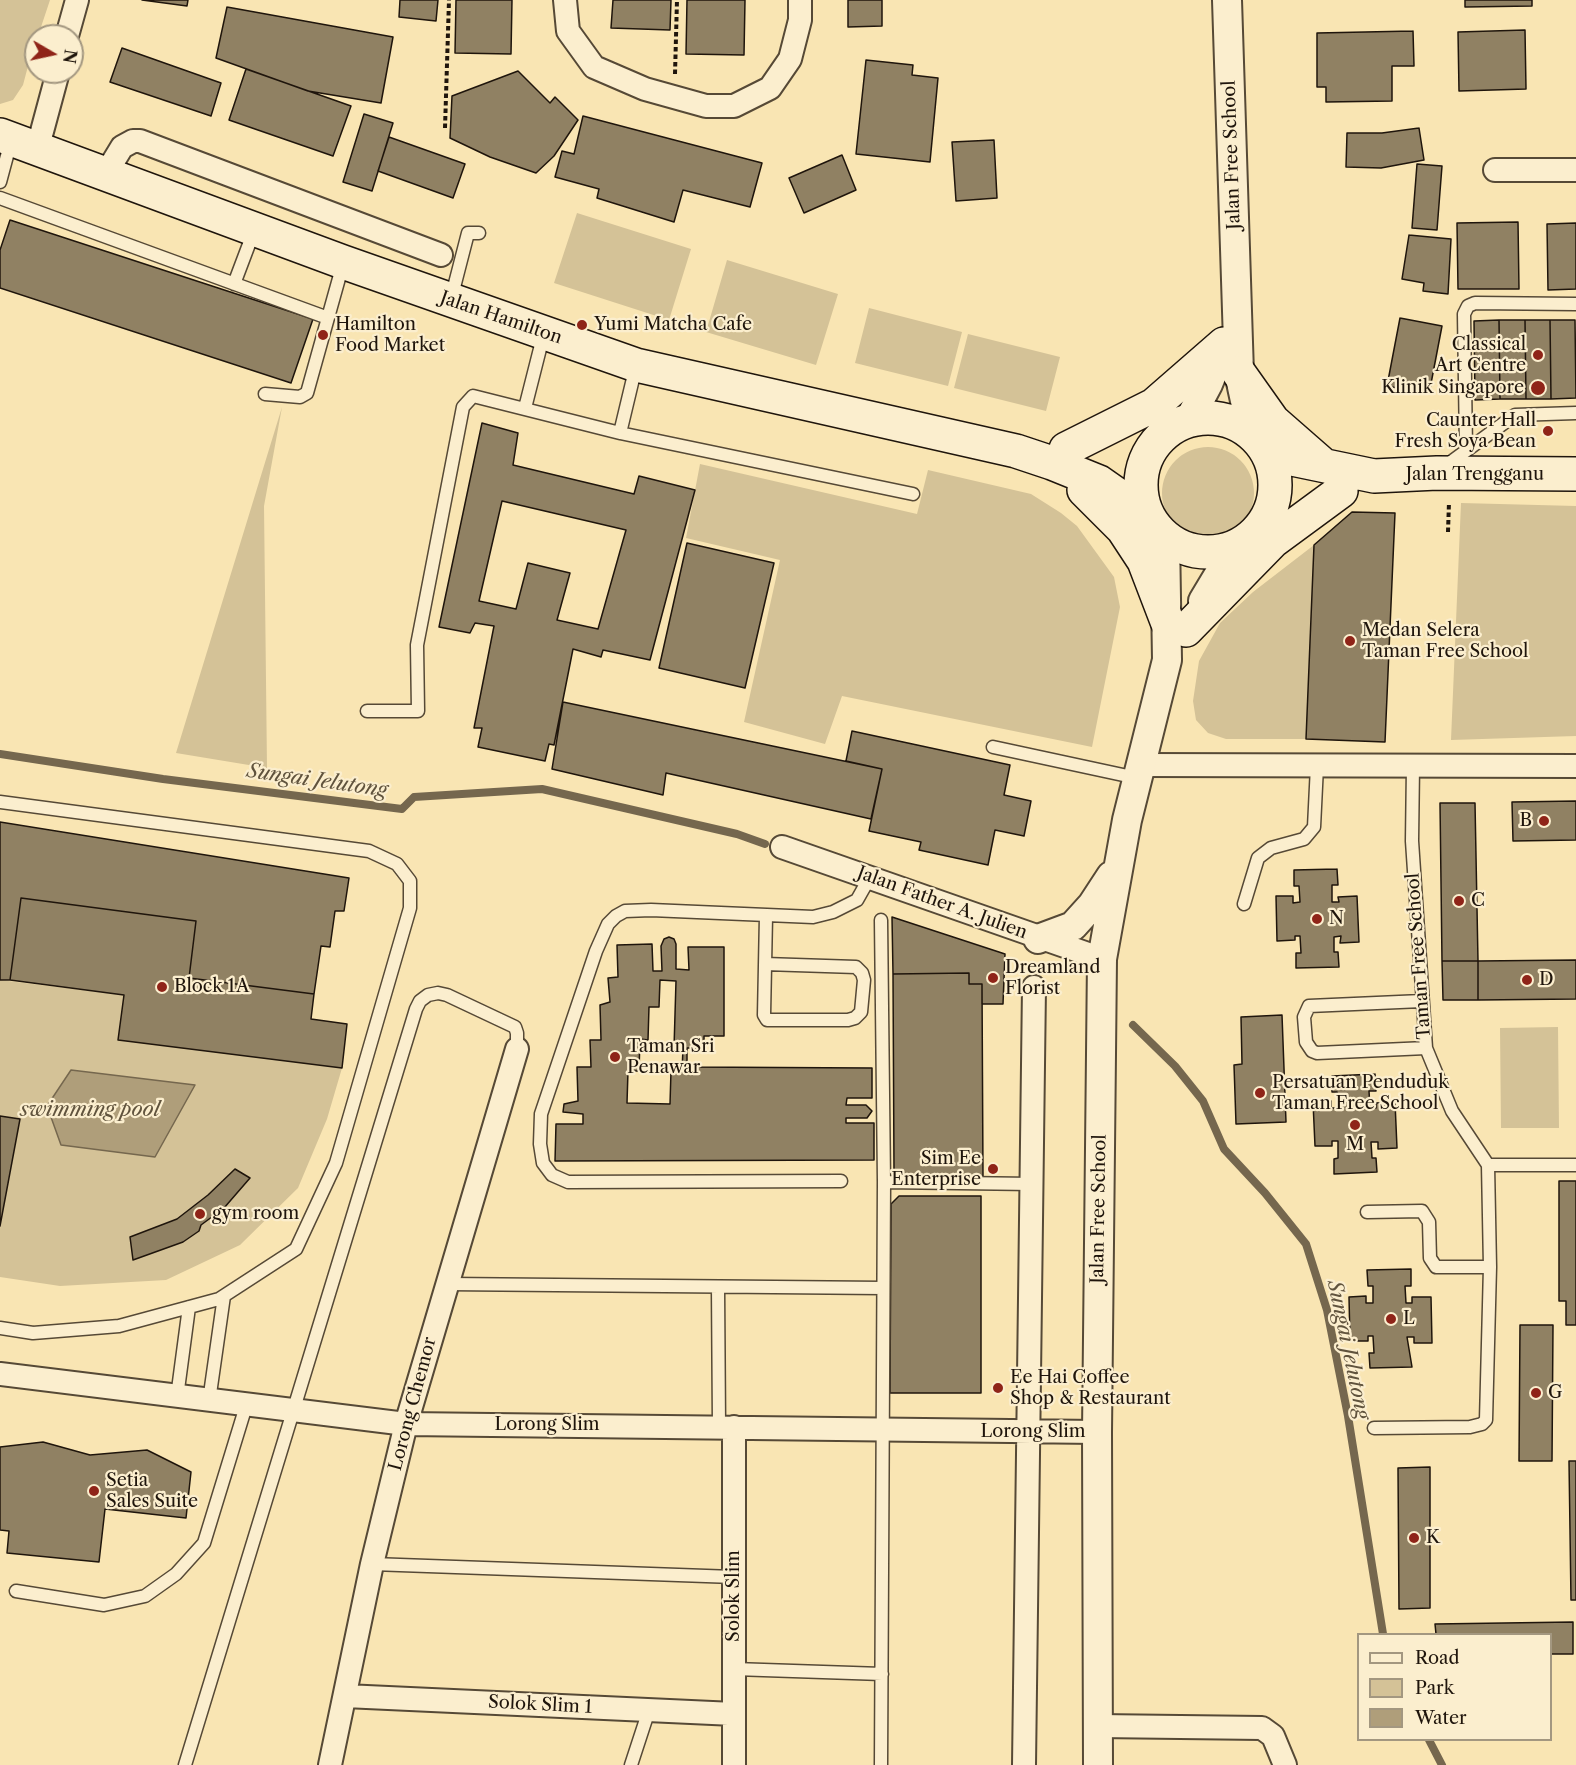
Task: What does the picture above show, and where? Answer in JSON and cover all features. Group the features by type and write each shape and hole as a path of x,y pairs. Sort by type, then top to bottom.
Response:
{"main road":[{"name":"Jalan Hamilton","path":"16,142 343,262 636,365 1016,452 1059,456 1160,438"},
{"path":"1224,344 1154,405 1059,456 1123,529 1144,561 1177,625 1273,541 1341,491"},
{"path":"1239,373 1273,421 1321,464"},
{"path":"1211,417 1233,422 1260,444 1275,474 1275,495 1268,515 1255,534 1236,546 1218,552 1199,552 1181,547 1157,527 1142,497 1142,476 1148,456 1160,438 1189,420 1211,417"},
{"name":"Jalan Trengganu","path":"1260,444 1321,464 1374,476 1437,473 1576,474"},
{"name":"Jalan Hamilton","path":"1059,456 1099,482 1157,527"},
{"name":"Jalan Trengganu","path":"1268,515 1341,491 1374,476"}],"street":[{"path":"70,24 76,0"},
{"path":"565,0 568,31 594,67 645,89 706,106 734,106 770,88 790,59 800,20 801,0"},
{"name":"Jalan Free School","path":"1227,0 1239,373 1260,444"},
{"path":"16,142 51,84"},
{"path":"105,176 122,147 127,143 140,141 441,255"},
{"path":"1495,170 1576,170"},
{"name":"Jalan Free School","path":"1189,420 1238,309"},
{"path":"1157,527 1177,625"},
{"name":"Jalan Free School","path":"1098,1765 1097,1432 1102,959 1117,866 1177,625 1236,546"},
{"path":"1139,772 1317,766 1576,766"},
{"name":"Jalan Father A. Julien","path":"782,847 1038,939 1102,959"},
{"path":"1038,939 1073,926 1092,905 1117,866"},
{"path":"1024,1765 1034,987"},
{"name":"Lorong Chemor","path":"330,1765 372,1564 406,1424 517,1049"},
{"name":"Lorong Slim","path":"0,1374 406,1424 1097,1432"},
{"name":"Solok Slim","path":"727,1426 734,1576 734,1765"},
{"name":"Solok Slim 1","path":"345,1696 734,1713"},
{"path":"1098,1726 1262,1728 1274,1736 1285,1765"}],"lane":[{"path":"0,182 16,142"},
{"path":"0,198 328,318"},
{"path":"234,284 255,230"},
{"path":"451,300 468,233 479,233"},
{"path":"265,394 300,397 307,393 343,262"},
{"path":"1466,449 1464,314 1468,306 1475,303 1576,304"},
{"path":"525,408 544,333"},
{"path":"620,433 636,365"},
{"path":"367,711 418,711 417,645 463,407 473,396 482,396 620,433 913,494"},
{"path":"1437,473 1466,449 1520,413 1576,413"},
{"path":"993,747 1139,772"},
{"path":"1244,904 1258,858 1271,848 1304,839 1314,827 1317,766"},
{"name":"Taman Free School","path":"1413,766 1412,841 1425,1048 1452,1111 1488,1165"},
{"path":"0,802 369,851 397,864 410,881 410,908 336,1163 296,1249 224,1296 118,1326 33,1333 0,1328"},
{"path":"841,1181 568,1182 552,1175 543,1163 540,1144 541,1114 596,951 608,924 625,911 813,917 833,912 857,900 870,877"},
{"path":"765,964 856,966 864,980 861,1012 855,1018 848,1020 767,1020 764,1015 765,964 766,916"},
{"path":"881,920 884,1182 881,1765"},
{"path":"185,1765 420,1001 438,993 509,1023 518,1033 517,1049"},
{"path":"1422,1001 1310,1006 1304,1017 1306,1042 1312,1051 1317,1053 1425,1048"},
{"path":"1374,1428 1470,1426 1482,1424 1486,1420 1490,1267 1488,1165 1576,1166"},
{"path":"884,1182 1033,1184"},
{"path":"1367,1212 1422,1211 1429,1222 1430,1258 1436,1267 1490,1267"},
{"path":"447,1284 883,1288"},
{"path":"718,1287 727,1426"},
{"path":"209,1401 224,1296"},
{"path":"177,1397 189,1307"},
{"path":"16,1591 104,1605 145,1596 176,1574 204,1543 246,1406"},
{"path":"372,1564 734,1576"},
{"path":"734,1669 882,1674"},
{"path":"631,1765 649,1710"}],"path":[{"path":"445,128 449,0"},
{"path":"674,97 677,0"}],"green space":[{"path":"0,0 50,0 42,24 24,24 23,85 13,100 0,104"},
{"path":"577,213 691,249 669,320 554,283"},
{"path":"727,260 838,294 816,365 706,332"},
{"path":"869,308 962,332 948,386 855,363"},
{"path":"968,334 1060,357 1046,411 954,388"},
{"path":"282,407 264,506 267,768 176,753"},
{"path":"1208,447 1225,451 1240,461 1250,476 1254,493 1250,510 1240,525 1225,535 1208,539 1191,535 1176,525 1166,510 1162,493 1166,476 1176,461 1191,451"},
{"path":"700,464 917,514 928,470 1031,494 1061,513 1077,526 1114,577 1120,607 1092,747 842,696 825,744 744,722 780,560 686,538"},
{"path":"1461,503 1576,506 1576,736 1451,740"},
{"path":"1314,545 1306,739 1226,739 1208,733 1196,720 1193,701 1199,661 1220,623 1253,592"},
{"path":"0,980 124,995 119,1040 342,1068 327,1119 298,1188 240,1245 166,1280 60,1286 0,1277 0,1226 20,1120 0,1116"},
{"path":"1558,1027 1559,1128 1501,1128 1500,1028"}],"water":[{"name":"swimming pool","path":"71,1070 195,1085 155,1157 61,1145 47,1106"}],"building":[{"path":"142,0 188,0 187,6"},
{"path":"400,0 438,0 436,21 399,17"},
{"path":"456,0 512,0 511,54 455,53"},
{"path":"613,0 671,0 670,30 611,28"},
{"path":"687,0 745,0 744,55 686,54"},
{"path":"848,0 882,0 882,26 848,27"},
{"path":"1465,0 1532,0 1532,6 1465,7"},
{"path":"227,7 393,37 381,103 308,91 216,58"},
{"path":"1525,30 1526,89 1459,91 1458,32"},
{"path":"1413,31 1414,66 1392,66 1392,101 1326,102 1326,87 1317,87 1317,33"},
{"path":"122,48 221,83 211,116 110,82"},
{"path":"866,60 913,65 912,75 938,78 930,162 856,154"},
{"path":"246,69 351,106 333,156 229,120"},
{"path":"518,71 550,103 555,97 578,120 554,156 536,173 490,157 450,138 452,96"},
{"path":"364,114 393,123 372,191 343,182"},
{"path":"583,116 762,163 750,207 683,190 674,222 597,198 599,189 555,177 562,151 574,154"},
{"path":"1419,128 1424,160 1381,168 1346,167 1347,133 1382,133"},
{"path":"389,137 465,164 453,198 378,171"},
{"path":"994,140 997,198 956,201 952,142"},
{"path":"842,155 856,190 804,213 789,178"},
{"path":"1417,164 1442,166 1437,230 1412,228"},
{"path":"10,220 313,319 291,383 0,288 0,250"},
{"path":"1518,222 1519,289 1458,289 1457,223"},
{"path":"1576,223 1576,289 1548,290 1547,224"},
{"path":"1409,235 1451,239 1448,294 1423,291 1424,283 1402,279"},
{"path":"1400,318 1442,326 1429,394 1387,386"},
{"path":"1499,320 1500,399 1475,400 1474,321"},
{"path":"1499,320 1525,320 1526,399 1500,399"},
{"path":"1525,320 1550,320 1551,399 1526,399"},
{"path":"1550,320 1575,320 1576,398 1551,399"},
{"path":"482,423 518,433 513,465 634,494 639,476 695,490 650,660 603,650 601,657 573,649 554,745 549,744 545,761 478,747 482,728 474,728 494,626 475,623 470,633 439,627","holes":["502,501 626,530 598,629 557,620 570,573 528,563 516,609 479,601"]},
{"name":"Medan Selera Taman Free School","path":"1352,512 1395,513 1385,742 1306,739 1314,545"},
{"path":"687,543 774,563 745,688 659,668"},
{"path":"563,702 882,769 871,819 666,773 663,795 552,769"},
{"path":"852,731 1010,765 1004,795 1031,801 1024,836 995,830 988,865 919,850 921,842 869,831 882,769 846,761"},
{"name":"B","path":"1576,801 1576,840 1513,841 1512,802"},
{"name":"C","path":"1440,803 1475,803 1478,961 1442,961"},
{"path":"0,822 349,878 344,911 335,911 330,947 321,946 314,994 189,978 196,921 21,898 10,980 0,980"},
{"name":"N","path":"1337,869 1338,885 1332,885 1332,902 1339,902 1338,897 1357,896 1359,942 1340,943 1341,936 1334,937 1334,952 1338,952 1339,967 1296,968 1296,953 1301,953 1300,936 1295,936 1295,940 1277,941 1276,896 1293,896 1293,903 1300,902 1299,886 1294,886 1294,870"},
{"name":"Block 1A","path":"21,898 196,921 189,978 314,994 311,1019 347,1024 342,1068 118,1040 124,995 10,980"},
{"path":"892,917 1005,954 1003,1004 982,1004 982,984 969,984 969,973 893,974"},
{"name":"Taman Sri Penawar","path":"669,937 674,939 676,944 676,969 689,970 688,947 724,947 724,1036 704,1036 704,1048 687,1048 687,1067 872,1068 872,1098 847,1098 846,1105 866,1105 872,1111 867,1118 846,1118 846,1123 874,1123 874,1160 555,1161 556,1124 583,1124 583,1114 563,1112 564,1104 578,1101 577,1067 591,1067 590,1040 601,1040 600,1005 610,1002 608,978 618,977 617,945 652,944 653,971 662,971 661,946 664,939","holes":["660,980 676,981 674,1048 683,1048 682,1072 671,1071 670,1104 627,1103 628,1071 639,1071 640,1039 648,1040 649,1007 659,1007"]},
{"name":"D","path":"1576,960 1576,999 1478,1000 1478,961"},
{"path":"1442,961 1478,961 1478,1000 1443,1000"},
{"path":"969,973 969,984 982,984 983,1177 904,1177 894,1170 893,974"},
{"name":"Persatuan Penduduk Taman Free School","path":"1282,1015 1286,1122 1236,1124 1234,1065 1242,1064 1241,1017"},
{"name":"M","path":"1375,1074 1376,1091 1369,1091 1370,1108 1376,1108 1376,1103 1395,1102 1397,1148 1378,1149 1378,1142 1371,1142 1372,1158 1376,1158 1377,1172 1334,1174 1334,1159 1338,1158 1338,1141 1332,1141 1332,1146 1315,1146 1313,1102 1331,1101 1331,1108 1337,1108 1337,1092 1332,1092 1332,1076"},
{"path":"0,1116 20,1119 0,1226"},
{"name":"gym room","path":"235,1169 250,1178 224,1208 201,1225 199,1231 183,1242 133,1260 130,1237 177,1219 208,1195"},
{"path":"1559,1181 1576,1181 1576,1325 1566,1325 1566,1301 1559,1301"},
{"path":"899,1196 981,1196 981,1393 890,1393 891,1204"},
{"name":"L","path":"1411,1269 1411,1286 1405,1286 1406,1303 1412,1303 1412,1297 1431,1297 1432,1343 1414,1343 1414,1337 1407,1337 1412,1367 1370,1368 1369,1353 1374,1353 1373,1336 1368,1336 1368,1341 1350,1341 1349,1297 1366,1296 1366,1303 1373,1303 1373,1286 1368,1286 1367,1270"},
{"name":"G","path":"1520,1325 1553,1325 1552,1461 1519,1461"},
{"name":"Setia Sales Suite","path":"43,1442 90,1455 147,1450 191,1472 186,1518 105,1509 99,1562 7,1553 9,1531 0,1530 0,1447"},
{"path":"1569,1461 1576,1461 1576,1600 1571,1600"},
{"name":"K","path":"1430,1467 1430,1608 1399,1609 1398,1468"},
{"path":"1573,1622 1573,1654 1552,1654 1552,1633 1436,1633 1435,1624"}],"waterway":[{"name":"Sungai Jelutong","path":"0,754 163,779 402,809 414,797 542,789 737,834 765,844"},
{"name":"Sungai Jelutong","path":"1133,1025 1175,1066 1203,1101 1224,1149 1265,1193 1306,1244 1327,1310 1348,1416 1383,1633"},
{"name":"Sungai Jelutong","path":"1430,1741 1442,1765"}],"place":[{"name":"Yumi Matcha Cafe","path":"582,325"},
{"name":"Hamilton Food Market","path":"323,335"},
{"name":"Classical Art Centre","path":"1538,355"},
{"name":"Klinik Singapore","path":"1538,388"},
{"name":"Caunter Hall Fresh Soya Bean","path":"1548,431"},
{"name":"Medan Selera Taman Free School","path":"1350,641"},
{"name":"B","path":"1544,821"},
{"name":"C","path":"1459,901"},
{"name":"N","path":"1317,919"},
{"name":"Dreamland Florist","path":"993,978"},
{"name":"D","path":"1527,980"},
{"name":"Block 1A","path":"162,987"},
{"name":"Taman Sri Penawar","path":"615,1057"},
{"name":"Persatuan Penduduk Taman Free School","path":"1260,1093"},
{"name":"M","path":"1355,1125"},
{"name":"Sim Ee Enterprise","path":"993,1169"},
{"name":"gym room","path":"200,1214"},
{"name":"L","path":"1391,1319"},
{"name":"Ee Hai Coffee Shop & Restaurant","path":"998,1388"},
{"name":"G","path":"1536,1393"},
{"name":"Setia Sales Suite","path":"94,1491"},
{"name":"K","path":"1414,1538"}]}
